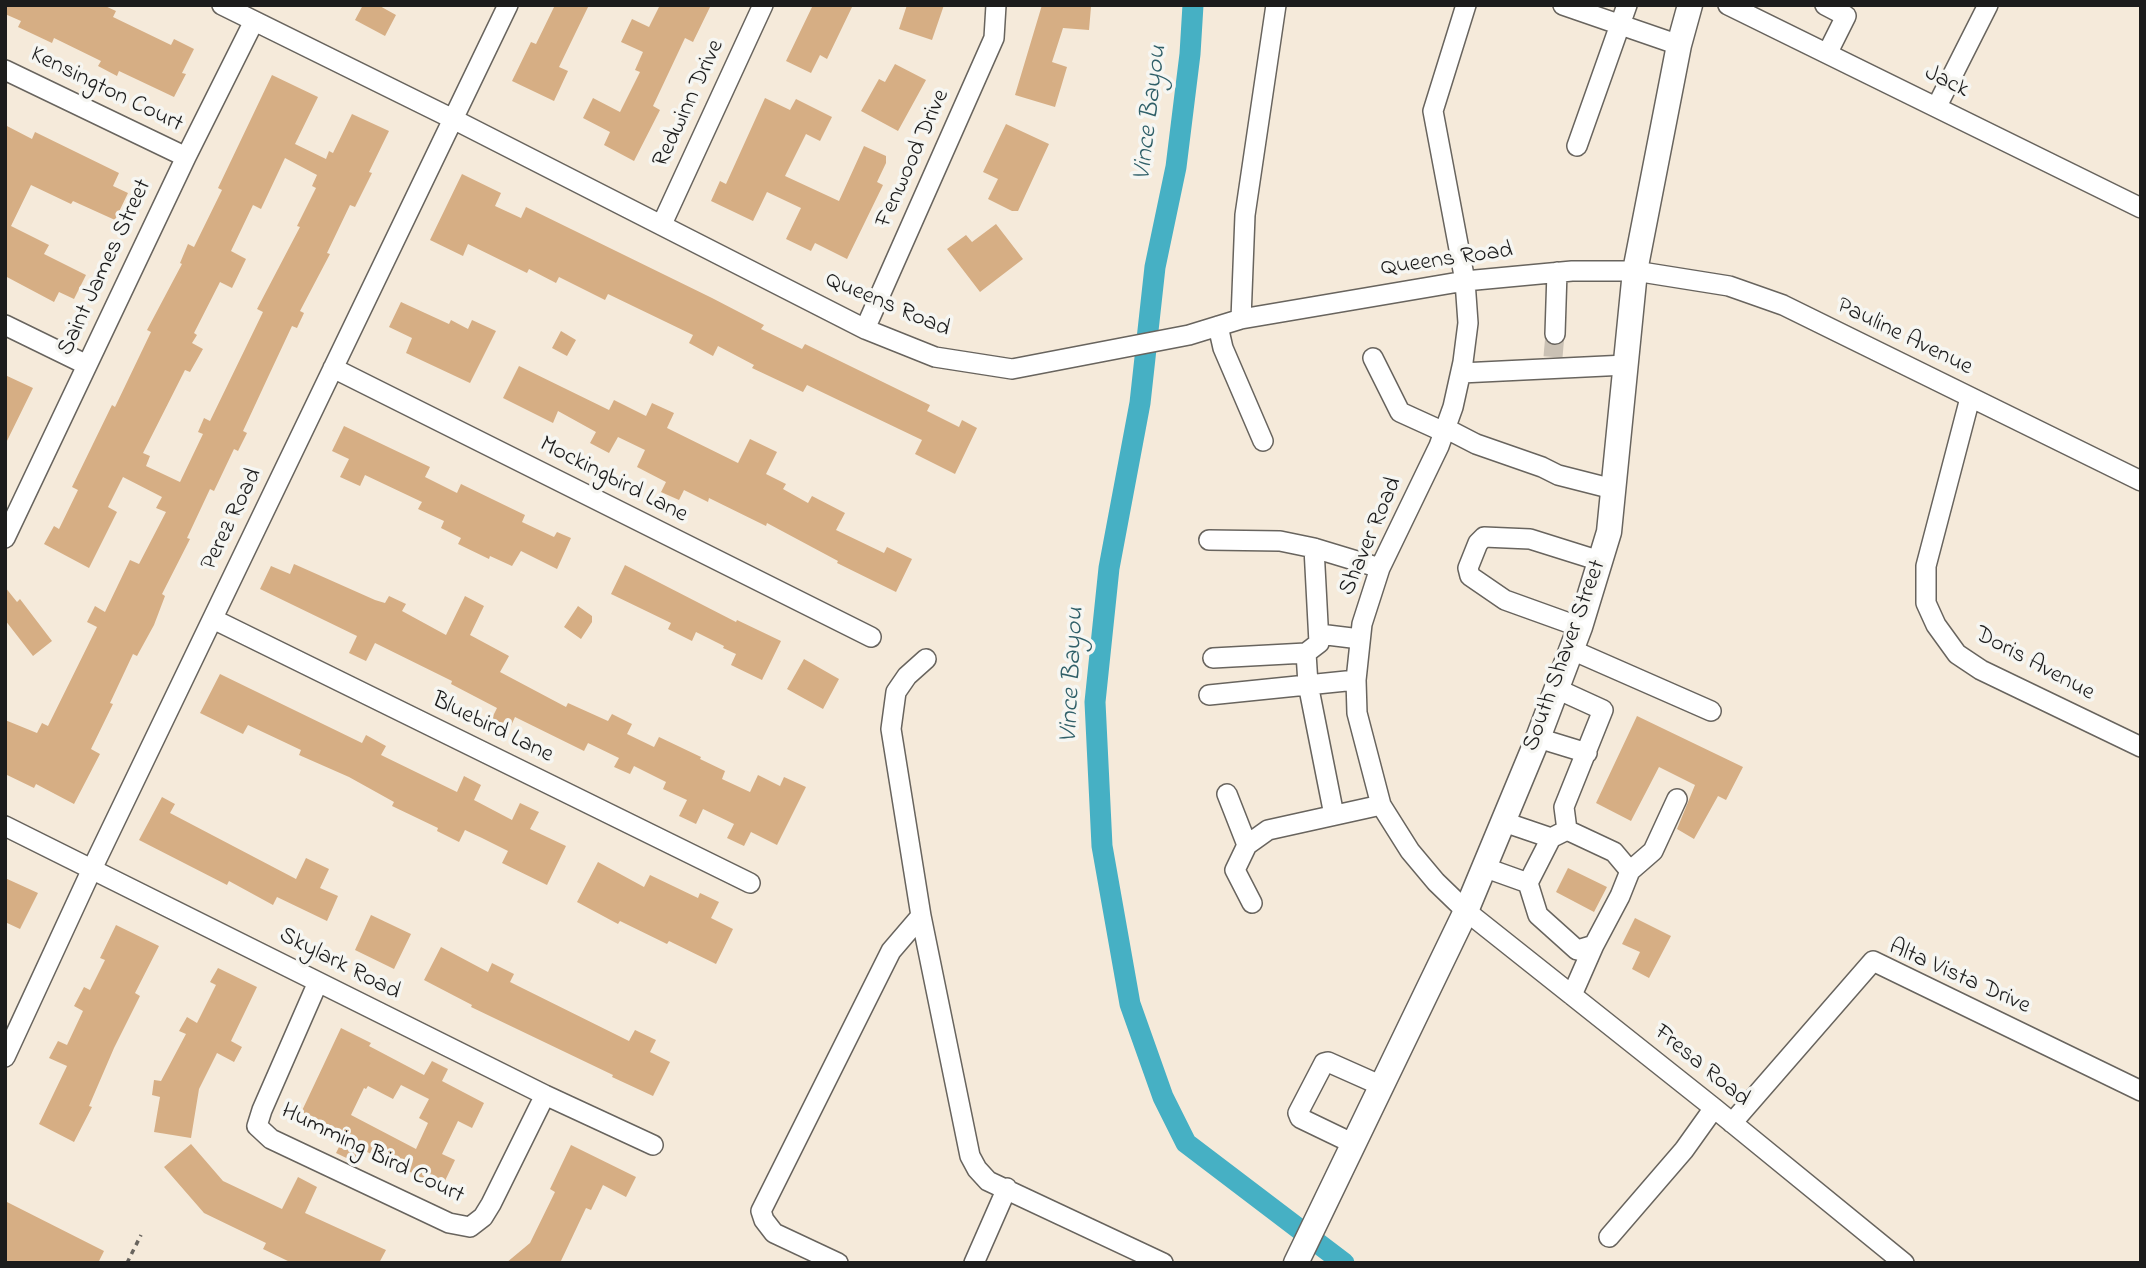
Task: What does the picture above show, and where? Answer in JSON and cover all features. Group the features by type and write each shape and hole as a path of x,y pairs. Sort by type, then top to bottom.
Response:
{"main road":[{"name":"South Shaver Street","path":"1296,1263 1486,867 1576,639 1609,533 1635,271 1679,45 1690,5"}],"street":[{"name":"Queens Road","path":"222,5 662,224 866,329 935,356 1012,369 1189,335 1241,319 1465,281 1557,272 1635,271"},
{"name":"Perez Road","path":"5,1057 92,869 508,5"},
{"name":"Redwinn Drive","path":"662,224 763,5"},
{"name":"Fenwood Drive","path":"866,329 994,37 996,5"},
{"path":"1241,319 1245,215 1276,5"},
{"path":"1465,281 1433,111 1466,5"},
{"path":"1563,5 1679,45"},
{"path":"1577,146 1627,5"},
{"name":"Jack","path":"1728,5 1750,10 1828,52 2141,208"},
{"path":"1825,5 1848,10 1828,52"},
{"path":"1937,106 1989,5"},
{"name":"Saint James Street","path":"5,538 186,157 254,21"},
{"name":"Kensington Court","path":"5,70 186,157"},
{"name":"Pauline Avenue","path":"1635,271 1729,286 1783,305 2141,481"},
{"path":"1555,334 1557,272"},
{"name":"Shaver Road","path":"1465,281 1468,323 1453,407 1445,430 1380,568 1362,624 1356,680 1357,713 1381,805 1410,850 1436,882 1466,911"},
{"path":"5,325 87,365"},
{"path":"1218,326 1223,348 1263,441"},
{"path":"1373,358 1400,412 1558,475 1613,489"},
{"path":"1461,373 1553,362 1626,365"},
{"name":"Mockingbird Lane","path":"333,368 871,637"},
{"name":"Doris Avenue","path":"1970,398 1926,566 1926,603 1936,625 1956,654 1981,670 2141,747"},
{"path":"1600,561 1530,539 1484,537 1478,543 1468,568 1470,576 1505,600 1711,711"},
{"path":"1209,540 1280,541 1314,548 1380,568"},
{"path":"1213,658 1306,653 1319,643 1314,548"},
{"name":"Bluebird Lane","path":"213,619 750,883"},
{"path":"1319,634 1360,639"},
{"path":"1306,653 1308,684 1334,815"},
{"path":"926,659 907,676 896,692 891,729 921,916 970,1156 988,1181 1163,1263"},
{"path":"1209,695 1356,680"},
{"path":"1557,689 1603,710 1564,807 1559,834 1528,883 1538,915 1577,950 1594,945"},
{"path":"1538,738 1587,753"},
{"path":"1227,794 1247,845"},
{"path":"1572,995 1630,871 1653,851 1678,799"},
{"path":"1252,903 1235,870 1247,845 1268,830 1381,805"},
{"path":"1504,822 1559,834 1614,852 1630,871"},
{"name":"Skylark Road","path":"5,826 545,1095 653,1145"},
{"path":"1486,867 1528,883"},
{"name":"Fresa Road","path":"1466,911 1732,1122 1904,1263"},
{"path":"838,1263 774,1233 761,1211 891,951 921,916"},
{"name":"Alta Vista Drive","path":"1732,1122 1873,961 2141,1091"},
{"name":"Humming Bird Court","path":"318,982 257,1126 271,1139 449,1223 470,1227 483,1217 491,1204 545,1095"},
{"path":"1354,1144 1300,1118 1298,1113 1324,1063 1328,1062 1382,1086"},
{"path":"1609,1237 1684,1150 1714,1108"},
{"path":"974,1263 1007,1188"}],"path":[{"path":"127,1263 141,1235"}],"building":[{"path":"5,5 103,5 116,11 113,17 171,45 174,39 194,49 182,73 186,74 174,97 119,71 117,76 98,66 101,61 54,38 52,43 18,27 21,21 5,14"},
{"path":"363,5 378,5 396,15 385,36 355,20"},
{"path":"555,5 589,5 559,67 568,71 554,101 512,81 531,42 536,44"},
{"path":"660,5 711,5 693,42 685,38 653,106 660,110 634,161 604,145 610,132 583,118 593,98 620,112 640,72 635,70 643,52 621,42 632,19 649,27"},
{"path":"813,5 853,5 827,59 820,55 811,73 786,61"},
{"path":"907,5 944,5 932,40 899,29"},
{"path":"1042,5 1091,7 1089,30 1063,28 1052,62 1067,67 1055,107 1015,95"},
{"path":"895,64 926,80 898,131 861,111 879,79 885,82"},
{"path":"272,75 318,97 295,144 326,159 329,151 333,153 352,114 389,131 355,207 350,205 327,253 330,254 300,311 304,313 297,328 292,326 243,431 247,433 238,451 234,449 214,491 210,489 187,538 190,539 162,594 165,596 154,625 137,656 133,654 110,703 113,704 91,749 100,754 74,804 36,784 34,788 5,774 5,720 37,733 42,723 48,726 97,627 87,622 95,606 105,612 130,560 139,564 166,512 156,508 162,497 123,477 108,507 117,512 89,568 44,544 54,526 59,529 78,490 72,487 151,332 147,330 182,264 180,263 188,244 194,247 222,190 218,188","holes":["285,158 317,175 312,186 316,188 297,226 300,227 257,309 263,312 210,421 204,418 198,432 203,434 180,482 146,466 150,456 143,453 185,370 190,372 203,349 192,343 197,335 194,333 220,282 232,288 246,259 231,251 253,205 261,209"]},
{"path":"765,98 790,110 796,99 832,117 820,141 806,134 785,176 839,201 864,146 886,156 886,163 877,182 883,185 847,259 815,243 811,251 786,239 801,208 767,192 753,221 711,201 720,181 726,184"},
{"path":"1006,124 1049,144 1018,211 1012,211 988,199 998,179 983,172"},
{"path":"5,125 32,139 35,132 119,173 113,186 128,193 115,220 73,201 71,204 31,185 11,226 49,245 44,254 86,275 74,299 59,292 54,302 5,276"},
{"path":"462,174 501,193 495,206 521,218 526,207 764,325 761,329 802,349 805,344 930,405 927,411 959,427 962,420 977,428 955,474 915,454 922,440 807,385 803,392 752,368 754,365 718,346 713,356 689,343 693,335 608,294 605,300 559,277 556,283 529,269 527,273 468,244 463,256 430,240"},
{"path":"996,224 1023,259 980,292 947,249 966,235 972,242"},
{"path":"401,302 449,324 451,320 468,329 472,320 496,331 470,383 406,353 412,338 389,327"},
{"path":"561,331 576,340 567,356 552,348"},
{"path":"519,366 609,410 614,400 646,416 652,403 674,413 667,428 738,463 750,439 777,452 766,474 786,484 783,489 808,503 812,496 845,513 836,530 884,553 887,547 912,559 896,592 837,563 838,561 767,523 766,526 709,498 708,502 684,490 679,500 661,492 666,482 637,467 645,450 618,437 609,453 590,443 596,432 558,411 553,423 503,398"},
{"path":"5,375 33,388 5,445"},
{"path":"344,426 430,467 425,477 457,493 461,484 525,515 522,522 554,537 557,532 571,538 557,569 521,551 512,566 490,556 489,559 458,544 461,538 441,528 444,521 418,509 422,502 365,475 360,486 340,477 349,459 332,451"},
{"path":"294,564 375,600 385,603 389,596 406,604 402,611 446,635 465,596 484,606 470,635 509,656 500,672 566,707 568,703 608,721 612,714 632,724 627,734 654,747 659,737 725,771 722,779 750,792 758,775 780,786 784,777 806,787 777,845 751,832 744,846 727,838 734,824 703,809 696,824 679,816 687,800 663,789 666,782 634,766 630,774 614,767 619,758 588,743 584,751 515,717 510,728 492,718 497,708 451,684 452,681 375,643 366,661 349,653 357,636 260,589 271,566 290,574"},
{"path":"625,565 736,622 737,620 781,641 762,680 731,665 736,654 723,648 724,646 696,632 692,641 668,629 671,623 611,594"},
{"path":"5,587 17,602 20,599 52,641 33,656 5,620"},
{"path":"578,606 592,616 592,622 581,639 564,627"},
{"path":"804,659 839,679 823,709 787,689"},
{"path":"220,674 362,743 366,735 386,746 381,755 457,792 464,776 481,785 474,800 512,820 520,803 539,812 530,829 566,846 547,885 502,863 508,851 482,838 465,830 459,842 437,831 438,828 392,806 394,802 349,777 299,755 301,750 248,725 243,734 200,713"},
{"path":"1637,716 1743,767 1726,800 1718,796 1694,839 1677,829 1695,785 1659,767 1631,821 1596,803"},
{"path":"162,797 175,804 170,813 296,879 306,858 329,869 320,888 338,896 327,921 277,897 273,905 229,881 227,885 139,840"},
{"path":"598,862 644,887 650,875 698,898 700,893 719,902 711,918 733,929 716,964 620,921 618,924 577,902"},
{"path":"1568,868 1607,887 1594,912 1556,892"},
{"path":"5,878 38,893 20,929 5,922"},
{"path":"371,915 411,934 394,969 355,950"},
{"path":"1635,918 1671,936 1649,978 1632,969 1640,952 1622,944"},
{"path":"116,925 159,946 135,993 140,996 114,1048 89,1106 92,1107 74,1142 39,1124 67,1066 49,1058 58,1041 67,1045 83,1011 74,1006 84,987 90,990 105,960 100,958"},
{"path":"441,947 488,972 492,963 514,974 510,982 629,1041 635,1030 656,1040 650,1052 670,1062 653,1096 471,1007 472,1005 424,980"},
{"path":"218,968 257,987 231,1041 242,1047 234,1062 217,1053 199,1089 191,1138 154,1132 160,1097 152,1095 154,1080 161,1081 186,1034 179,1031 187,1017 197,1023 216,985 210,982"},
{"path":"341,1028 424,1075 432,1061 448,1069 442,1081 484,1103 472,1128 458,1121 442,1154 455,1160 442,1187 365,1151 359,1164 336,1153 343,1139 299,1117","holes":["401,1085 429,1099 419,1118 428,1123 416,1149 351,1115 364,1088 368,1086 393,1099"]},
{"path":"191,1144 223,1181 282,1209 298,1177 317,1187 305,1213 386,1250 379,1263 292,1263 263,1249 266,1243 204,1213 164,1167"},
{"path":"571,1145 636,1177 626,1197 603,1185 591,1210 586,1208 560,1263 506,1263 530,1243 555,1192 550,1189"},
{"path":"5,1201 104,1251 98,1263 5,1263"}],"waterway":[{"name":"Vince Bayou","path":"1193,5 1190,54 1176,167 1155,267 1140,403 1109,568 1095,702 1102,846 1130,1004 1163,1097 1186,1143 1344,1263"}],"tunnel":[{"path":"1553,357 1555,334"}]}
